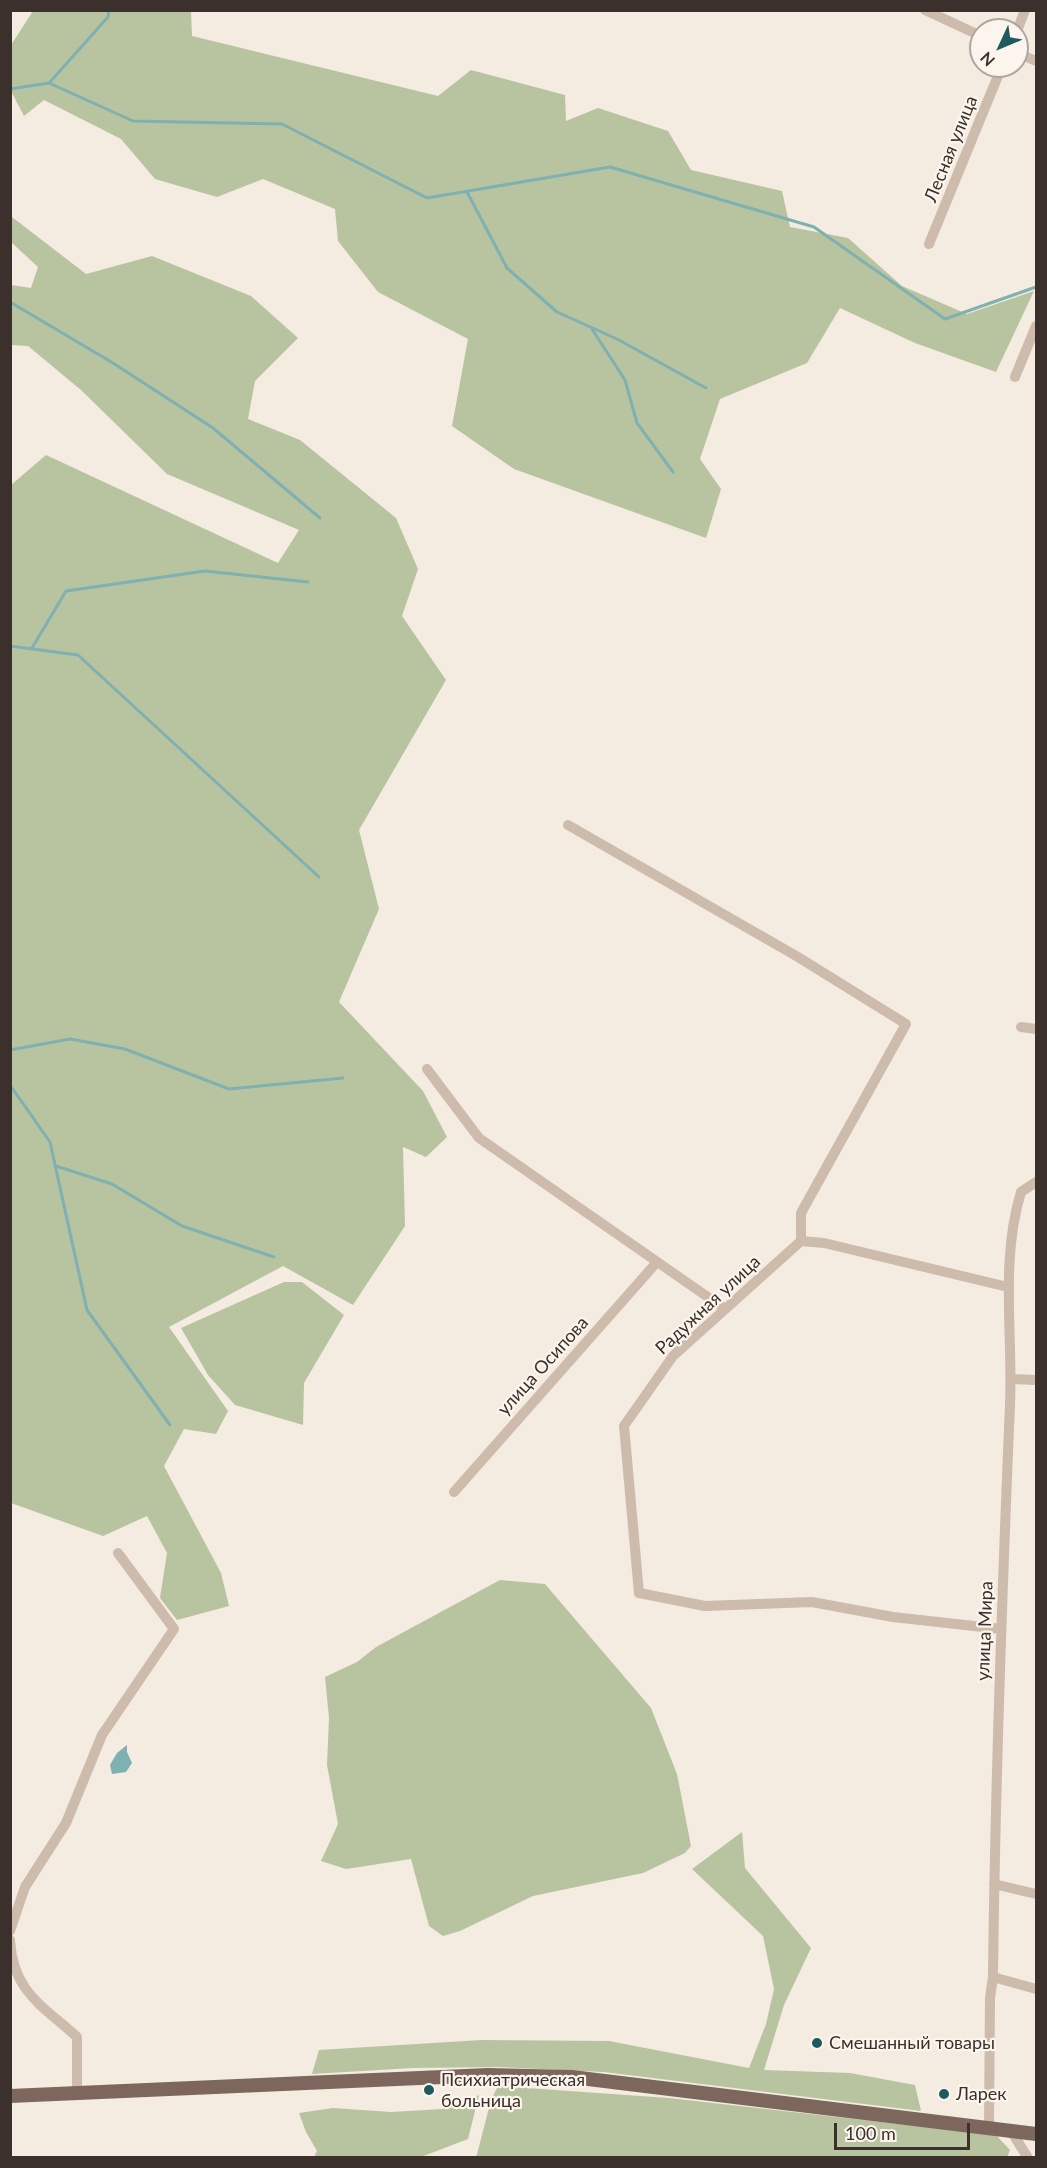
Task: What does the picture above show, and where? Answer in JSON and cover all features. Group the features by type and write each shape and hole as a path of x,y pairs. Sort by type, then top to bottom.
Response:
{"main road":[{"path":"10,2096 488,2074 573,2077 1036,2134"}],"street":[{"path":"925,10 969,30"},
{"name":"Лесная улица","path":"929,244 997,78"},
{"path":"1015,377 1036,326"},
{"path":"568,825 798,957 906,1024 801,1213 801,1241 824,1244 1008,1287"},
{"path":"1021,1027 1036,1029"},
{"path":"427,1069 478,1138 725,1309"},
{"name":"улица Мира","path":"989,2127 990,1998 993,1977 1001,1629 1011,1379 1008,1287 1015,1213 1021,1192 1036,1182"},
{"name":"Радужная улица","path":"801,1241 673,1356 624,1426 639,1593 705,1606 812,1602 892,1617 1001,1629"},
{"name":"улица Осипова","path":"454,1492 657,1262"},
{"path":"1011,1379 1036,1380"},
{"path":"10,1931 25,1887 66,1823 102,1735 174,1629 118,1553"},
{"path":"994,1884 1036,1894"},
{"path":"10,1940 11,1958 20,1982 35,2003 78,2037 77,2093"},
{"path":"993,1977 1036,1989"},
{"path":"1011,2131 1028,2157"}],"green space":[{"path":"33,11 191,11 192,36 438,96 471,70 565,95 566,121 598,108 668,131 691,170 782,191 790,227 848,238 902,286 967,314 1034,291 996,372 915,343 840,308 807,363 720,399 700,459 721,489 706,538 514,469 452,426 468,339 378,292 338,241 335,209 263,179 217,197 155,179 121,139 44,100 24,116 11,91 11,45"},
{"path":"12,217 86,274 152,256 251,296 298,338 255,381 248,419 300,440 396,518 418,569 402,616 446,680 359,830 379,909 339,1002 423,1091 447,1137 426,1157 403,1147 405,1226 353,1305 283,1266 169,1327 228,1411 216,1434 184,1429 164,1466 221,1573 229,1606 177,1620 160,1598 167,1553 147,1516 103,1536 11,1503 11,485 46,455 278,563 299,530 167,474 81,390 28,346 11,345 11,285 31,288 38,267 11,242"},
{"path":"284,1282 302,1282 344,1315 304,1383 303,1425 235,1405 208,1375 181,1328"},
{"path":"500,1580 545,1584 651,1708 677,1774 691,1846 685,1853 643,1873 533,1896 460,1931 443,1936 429,1926 411,1859 346,1869 321,1861 338,1824 327,1765 329,1718 325,1677 357,1662 376,1647"},
{"path":"742,1832 745,1868 811,1948 784,2005 764,2070 850,2073 915,2085 921,2111 604,2072 498,2067 412,2068 312,2074 319,2050 482,2040 609,2041 749,2068 766,2024 774,1989 763,1936 692,1869"},
{"path":"498,2086 669,2098 996,2135 1010,2150 1007,2158 476,2158 491,2100"},
{"path":"479,2095 468,2139 421,2157 314,2157 317,2151 306,2132 299,2113 333,2108 391,2112 443,2109"}],"water":[{"path":"127,1745 127,1752 132,1763 126,1772 112,1774 110,1765 117,1753"}],"waterway":[{"path":"50,82 108,17 109,10"},
{"path":"10,89 49,83 133,121 282,124 427,198 610,167 814,227 945,319 1036,287"},
{"path":"467,192 507,268 557,312 617,339 706,388"},
{"path":"10,302 113,363 213,428 320,518"},
{"path":"592,329 625,380 637,423 673,472"},
{"path":"32,648 66,591 205,571 308,582"},
{"path":"10,646 78,655 319,877"},
{"path":"10,1050 70,1039 125,1049 229,1089 343,1078"},
{"path":"10,1085 50,1142 87,1310 170,1425"},
{"path":"56,1166 112,1184 182,1226 274,1257"}],"place":[{"name":"Смешанный товары","path":"817,2043"},
{"name":"Психиатрическая больница","path":"429,2090"},
{"name":"Ларек","path":"944,2094"}]}
